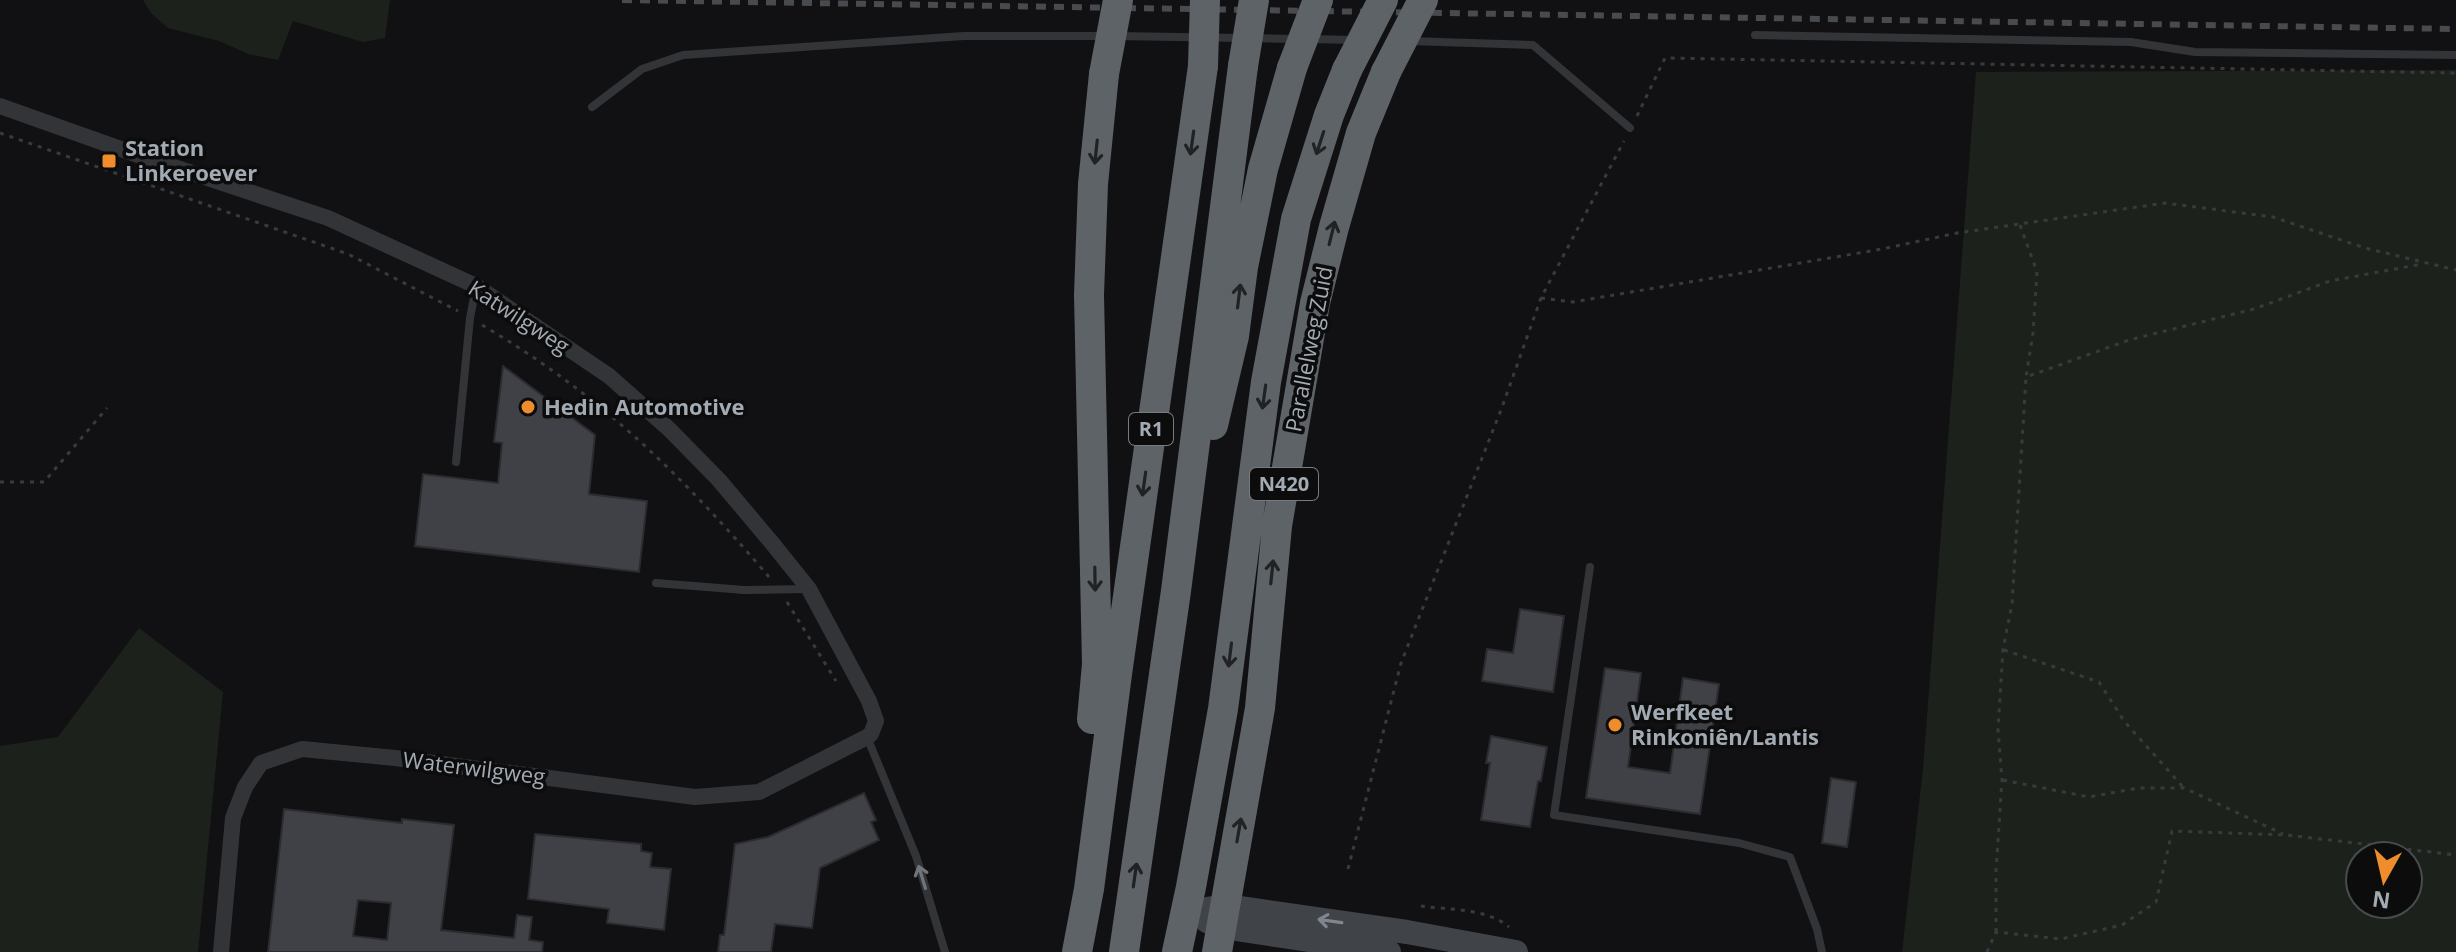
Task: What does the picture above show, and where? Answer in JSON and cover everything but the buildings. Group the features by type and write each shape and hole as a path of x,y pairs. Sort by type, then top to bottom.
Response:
{"highway":[{"path":"1102,793 1091,718 1097,664 1089,295 1093,184 1104,74 1118,0"},
{"name":"R1","path":"1077,952 1089,889 1203,66 1205,0"},
{"name":"R1","path":"1124,952 1176,591 1254,0"},
{"path":"1176,591 1234,336 1243,267 1263,169 1292,68 1318,0"},
{"name":"Parallelweg Zuid","path":"1186,912 1223,709 1266,382 1296,219 1329,115 1347,70 1383,0"},
{"name":"Parallelweg Zuid","path":"1222,929 1260,708 1277,526 1315,303 1361,133 1386,72 1423,0"},
{"name":"N420","path":"1177,952 1186,912"}],"main road":[{"path":"1186,912 1222,929 1389,952"},
{"path":"1222,929 1407,932 1515,941"},
{"path":"1254,952 1264,944 1289,938"}],"street":[{"name":"Katwilgweg","path":"0,106 328,218 476,286 609,376 669,429 719,480 809,589 869,701 876,721 869,736"},
{"name":"Waterwilgweg","path":"221,952 233,818 245,787 261,763 302,749 695,797 759,792 869,736"}],"lane":[{"path":"1755,35 2131,42 2195,52 2456,55"},
{"path":"592,107 642,69 683,55 964,36 1380,40"},
{"path":"1396,41 1533,45 1630,128"},
{"path":"456,462 476,286"},
{"path":"1590,567 1554,815 1739,843 1790,857 1817,929 1822,952"},
{"path":"656,583 744,590 809,589"},
{"path":"869,736 916,856 945,952"}],"path":[{"path":"1348,869 1401,663 1501,410 1541,298 1665,58 2456,73"},
{"path":"1541,298 1573,302 2019,223 2165,203 2273,217 2365,248 2456,270"},
{"path":"1987,952 1996,932 1996,871 2002,780 1998,730 2003,649 2012,604 2026,377 2037,272 2019,223"},
{"path":"2026,377 2129,340 2254,309 2330,281 2426,263"},
{"path":"0,482 44,482 107,408"},
{"path":"2003,649 2099,682 2124,721 2184,788 2287,835"},
{"path":"2002,780 2089,797 2139,788 2184,788"},
{"path":"1996,932 2061,939 2122,925 2156,902 2172,831 2287,835 2456,855"},
{"path":"1421,906 1485,915 1502,921 1515,941"}],"shaded area":[{"path":"143,0 390,0 385,38 363,42 293,21 278,60 248,54 219,41 168,28 151,13"},
{"path":"2456,70 2456,952 1902,952 1923,769 1976,72"},
{"path":"139,628 223,692 198,952 0,952 0,746 58,737"}],"railway":[{"path":"622,0 2456,29"}],"place":[{"name":"Station Linkeroever","path":"109,161"},
{"name":"Hedin Automotive","path":"528,407"},
{"name":"Werfkeet Rinkoniên/Lantis","path":"1615,725"}]}
